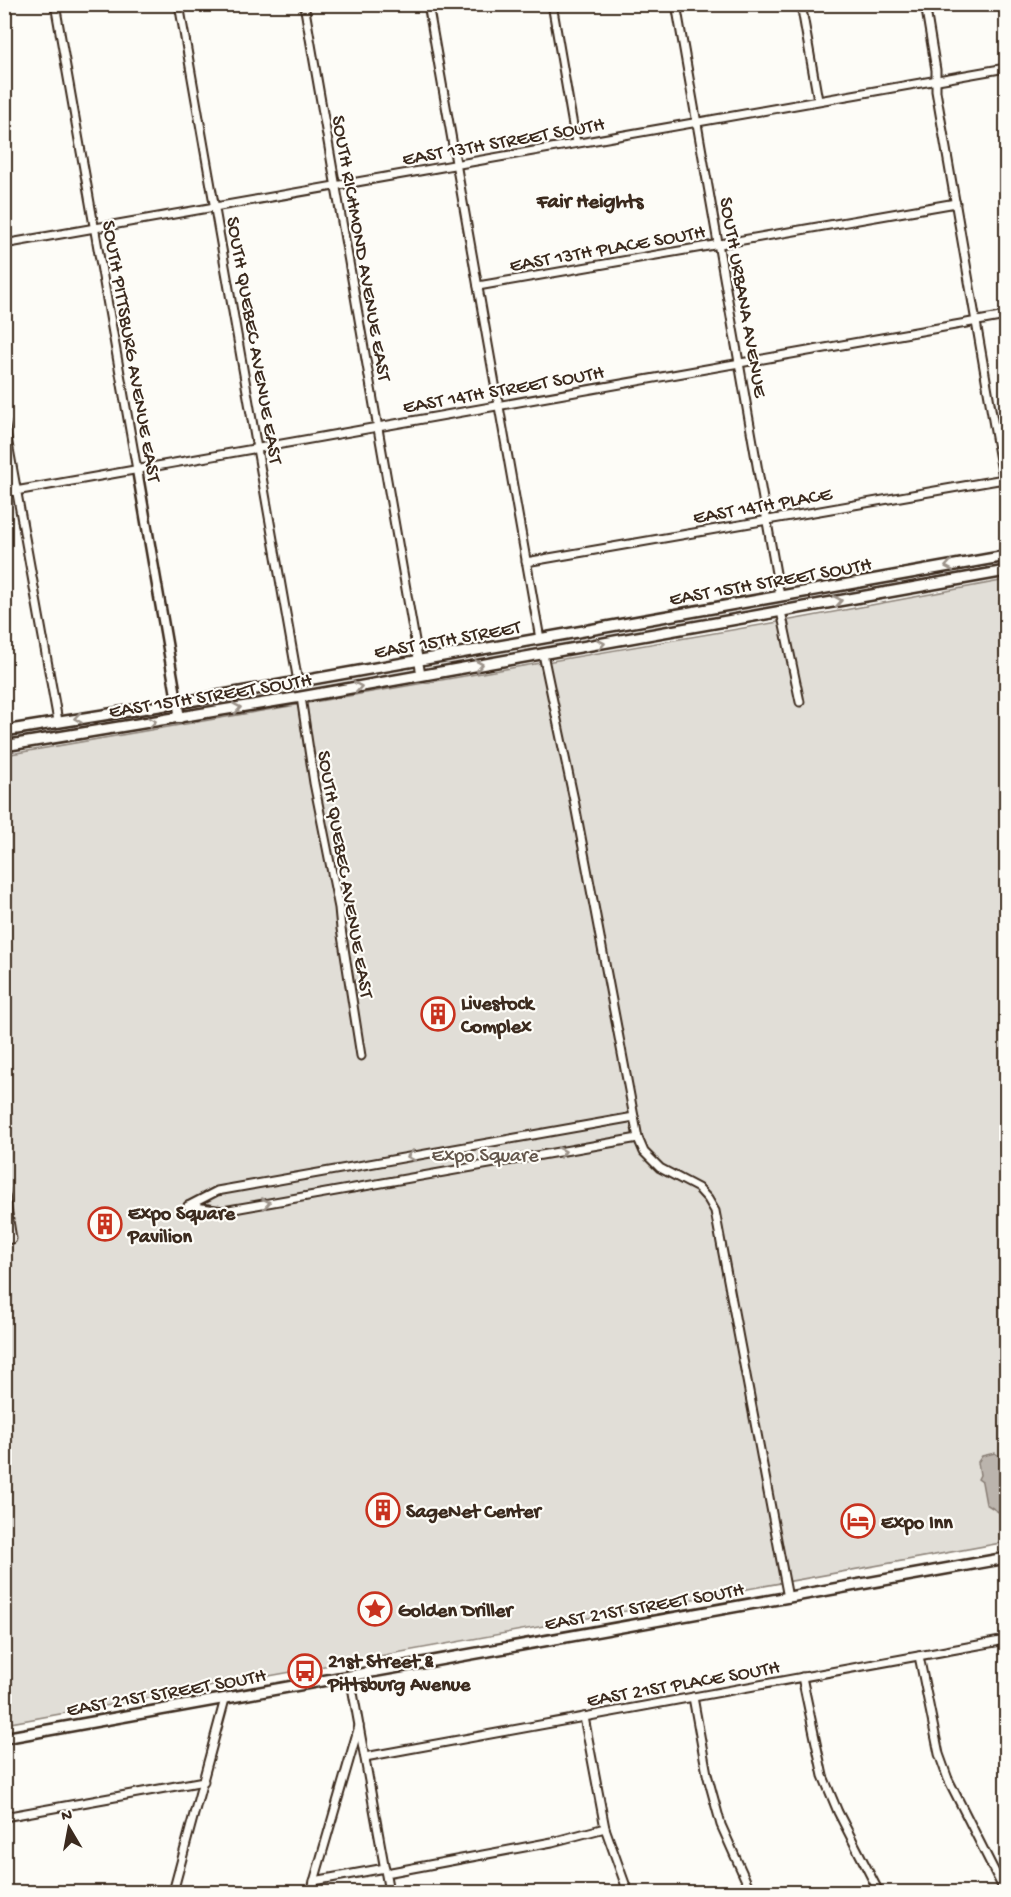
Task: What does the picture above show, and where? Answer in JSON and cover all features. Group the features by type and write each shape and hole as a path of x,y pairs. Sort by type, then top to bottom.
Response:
{"main road":[{"name":"EAST 15TH STREET SOUTH","path":"540,639 1006,556"},
{"name":"EAST 15TH STREET SOUTH","path":"543,654 1006,571"},
{"path":"780,596 781,611"},
{"name":"EAST 15TH STREET","path":"359,672 540,639"},
{"path":"540,639 543,654"},
{"name":"EAST 15TH STREET","path":"421,675 543,654"},
{"name":"EAST 15TH STREET SOUTH","path":"4,731 178,704 359,672"},
{"name":"EAST 15TH STREET SOUTH","path":"4,746 180,718 421,675"},
{"path":"298,682 301,697"},
{"path":"58,721 60,736"},
{"name":"EAST 21ST STREET SOUTH","path":"4,1738 1006,1558"}],"street":[{"name":"SOUTH PITTSBURG AVENUE EAST","path":"55,4 180,718"},
{"name":"SOUTH QUEBEC AVENUE EAST","path":"179,4 298,682"},
{"name":"SOUTH RICHMOND AVENUE EAST","path":"304,4 421,675"},
{"path":"428,4 540,639"},
{"path":"552,4 576,143"},
{"name":"SOUTH URBANA AVENUE","path":"676,4 780,596"},
{"path":"801,4 818,100"},
{"path":"925,4 936,69 936,91 1006,495"},
{"name":"EAST 13TH STREET SOUTH","path":"4,244 1006,68"},
{"name":"EAST 13TH PLACE SOUTH","path":"478,286 956,203"},
{"name":"EAST 14TH STREET SOUTH","path":"4,493 1006,315"},
{"path":"4,421 58,721"},
{"name":"EAST 14TH PLACE","path":"526,562 1004,479"},
{"path":"781,611 800,702"},
{"path":"543,654 638,1138 644,1152 660,1168 698,1188 715,1210 788,1598"},
{"name":"SOUTH QUEBEC AVENUE EAST","path":"301,697 314,783 339,908 361,1056"},
{"path":"634,1117 217,1191 188,1206 223,1211 638,1138"},
{"path":"4,1189 8,1239"},
{"name":"EAST 21ST PLACE SOUTH","path":"365,1757 1006,1640"},
{"path":"919,1656 939,1754 948,1779 1005,1893"},
{"path":"350,1676 389,1893"},
{"path":"802,1677 816,1749 826,1785 879,1893"},
{"path":"693,1697 708,1774 721,1825 751,1893"},
{"path":"173,1893 225,1699"},
{"path":"584,1717 605,1828 628,1893"},
{"path":"311,1893 360,1724"},
{"path":"4,1817 204,1781"},
{"path":"314,1881 541,1844 605,1828"}],"green space":[{"name":"Expo Square","path":"1006,580 1006,1542 5,1724 5,755 796,619"}],"shaded area":[{"path":"995,1453 1006,1462 1006,1512 1000,1513 986,1504 982,1482 978,1479 980,1475 978,1462 982,1456"}],"place":[{"name":"Livestock Complex","path":"438,1014"},
{"name":"Expo Square Pavilion","path":"105,1224"},
{"name":"SageNet Center","path":"383,1510"},
{"name":"Expo Inn","path":"858,1521"},
{"name":"Golden Driller","path":"375,1609"},
{"name":"21st Street & Pittsburg Avenue","path":"305,1671"}],"district":[{"name":"Fair Heights","path":"590,200"}]}
